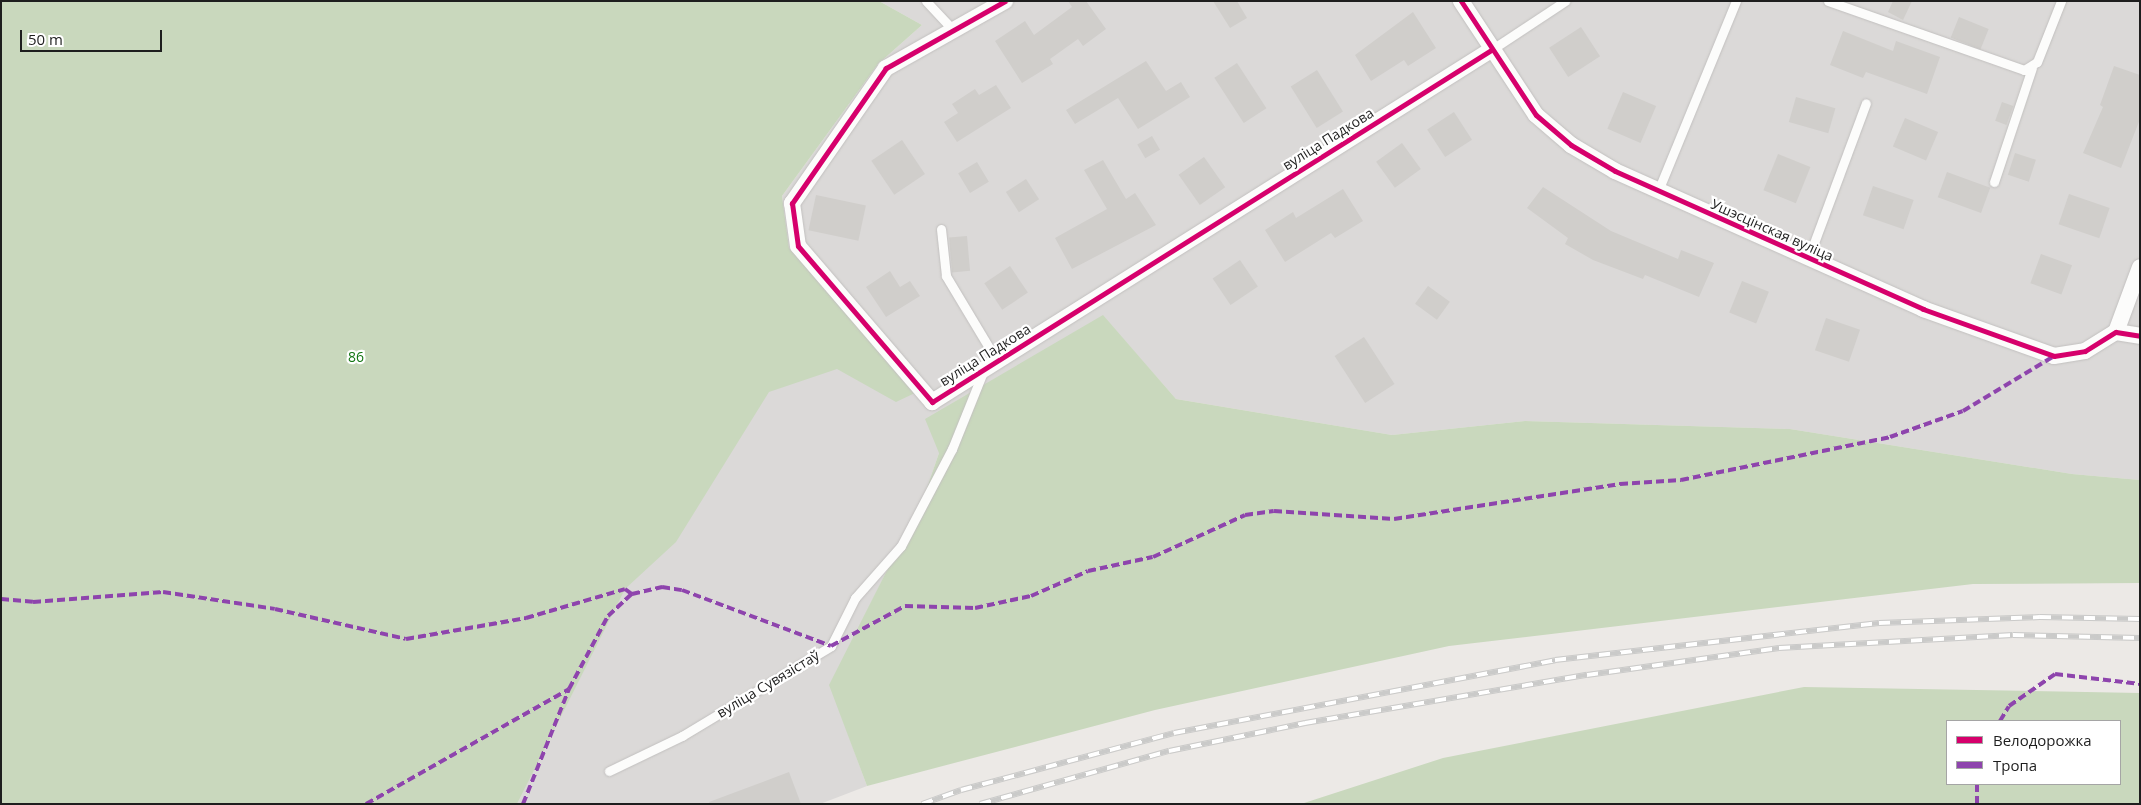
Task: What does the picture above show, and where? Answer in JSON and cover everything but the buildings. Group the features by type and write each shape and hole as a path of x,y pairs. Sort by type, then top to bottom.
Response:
{"street":[{"name":"вуліца Падкова","path":"1005,1 955,32 886,68 792,203 798,246 932,402 1491,50"},
{"name":"Ушэсцінская вуліца","path":"1461,1 1491,50 1536,115 1552,132 1615,171 1923,309 2054,356 2085,351 2116,332"},
{"path":"2140,267 2116,332 2140,336"}],"lane":[{"path":"926,1 955,32"},
{"path":"1491,50 1565,1"},
{"path":"1658,191 1736,1"},
{"path":"1828,1 1990,60 2032,68"},
{"path":"1994,182 2032,68 2060,1"},
{"path":"1808,259 1866,103"},
{"path":"941,229 946,276 990,366"},
{"name":"вуліца Сувязістаў","path":"609,771 682,736 831,646 855,598 901,546 952,449 990,366"}],"shaded area":[{"path":"879,1 2140,1 2140,480 2072,474 1790,429 1525,421 1392,435 1176,399 1103,316 939,453 923,499 830,685 867,786 820,804 517,804 789,248 782,196 878,64 922,25"}],"green space":[{"name":"86","path":"1,1 879,1 922,25 878,64 782,196 789,248 915,393 896,402 837,369 769,392 676,542 625,589 517,804 1,804"},
{"path":"1103,315 1176,399 1392,435 1525,421 1790,429 2072,474 2140,480 2140,583 1973,584 1449,646 1155,710 867,786 829,685 923,499 939,453 925,419"},
{"path":"1804,687 2140,693 2140,804 1301,804 1443,758"}],"railway":[{"path":"922,804 961,790 1174,733 1555,660 1879,623 2040,617 2140,619"},
{"path":"980,804 1169,751 1305,723 1587,675 1779,648 2013,635 2140,638"}],"marked path":[{"path":"366,804 569,689 608,616 632,594 662,587 682,590 831,646 905,606 975,608 1031,596 1088,571 1153,557 1245,515 1274,511 1394,519 1620,484 1681,480 1890,437 1963,411 2054,356"},
{"path":"1,599 33,602 163,592 275,609 406,639 526,618 625,589 632,594"},
{"path":"2001,720 2009,706 2055,674 2140,684"},
{"path":"523,804 569,689"},
{"path":"1977,785 1977,804"}],"cycle path":[{"path":"1005,1 886,68 792,203 798,246 932,402 1491,50"},
{"path":"1461,1 1536,115 1571,145 1615,171 1923,309 2054,356 2085,351 2116,332 2140,336"}]}
